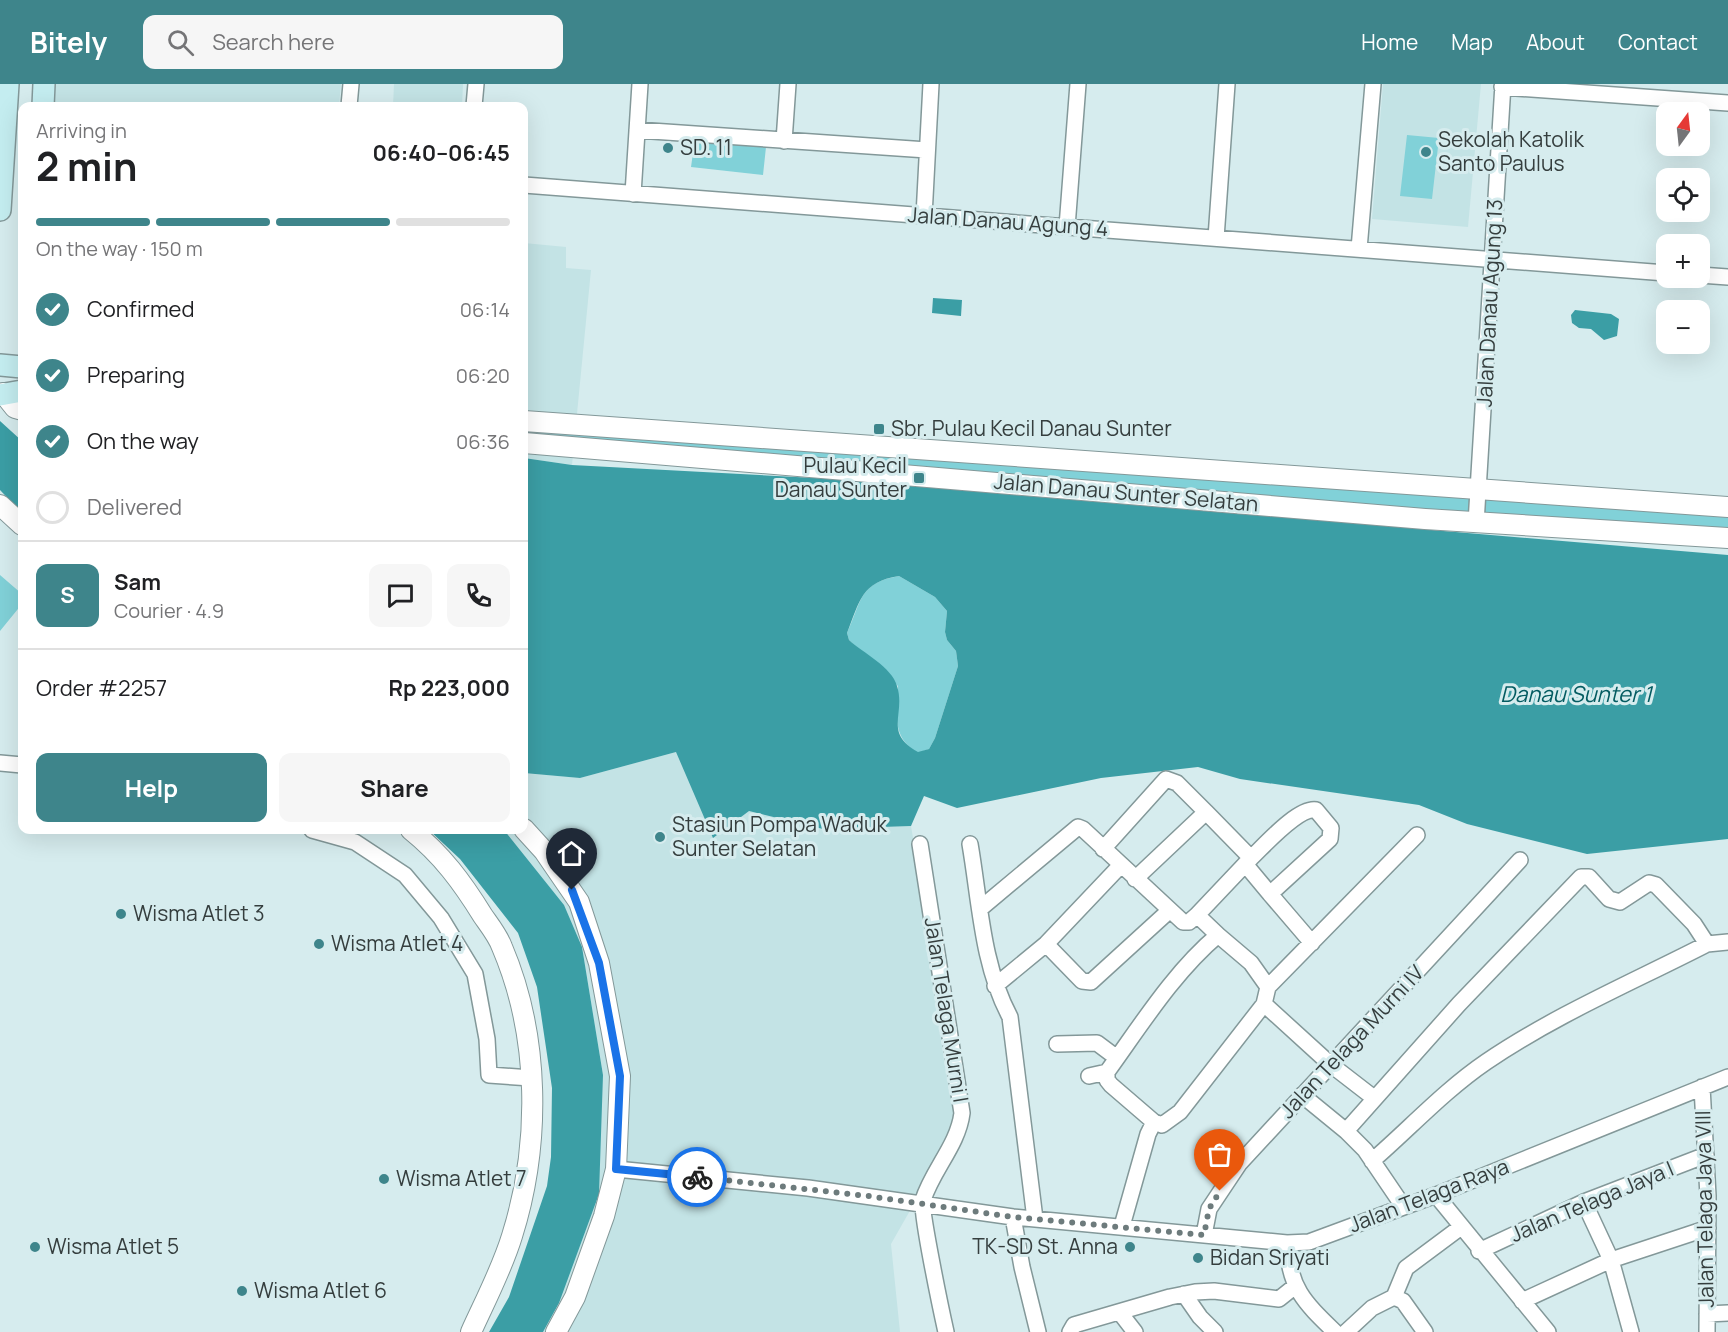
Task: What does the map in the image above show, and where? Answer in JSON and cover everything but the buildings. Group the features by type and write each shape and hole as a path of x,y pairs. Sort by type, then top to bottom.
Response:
{"main road":[{"path":"0,210 8,84"},
{"path":"43,102 44,84"},
{"path":"0,365 18,367"}],"street":[{"path":"349,102 351,84"},
{"path":"474,102 476,84"},
{"path":"633,194 640,84"},
{"path":"784,141 788,84"},
{"path":"924,216 931,84"},
{"path":"1067,227 1078,84"},
{"path":"1216,238 1227,84"},
{"path":"1359,249 1373,84"},
{"path":"1502,85 1643,90 1728,103"},
{"name":"Jalan Danau Agung 13","path":"1476,523 1502,85"},
{"path":"637,130 927,150"},
{"name":"Jalan Danau Agung 4","path":"528,185 1656,272"},
{"path":"1710,276 1728,278"},
{"path":"6,391 15,408 18,409"},
{"name":"Jalan Danau Sunter Selatan","path":"528,421 1728,507"},
{"name":"Jalan Danau Sunter Selatan","path":"528,443 1476,523 1728,538"},
{"path":"0,505 18,521"},
{"path":"0,763 18,765"},
{"path":"1103,849 1166,779 1177,783 1206,812 1248,861 1270,894 1312,943"},
{"path":"981,908 1075,829 1083,829 1135,879 1186,923 1197,915 1248,861 1294,819 1308,810 1316,810 1331,828 1330,839 1270,894"},
{"path":"1135,879 1206,812"},
{"path":"326,834 355,842 405,875 441,918 475,974 487,1039 489,1075 531,1078"},
{"path":"416,834 437,850 459,876 502,946 521,1008 531,1078 530,1155 512,1236 471,1332"},
{"path":"528,834 572,890 599,963 620,1076 616,1169 604,1216 562,1329"},
{"path":"1218,935 1205,946 1168,989 1107,1072 1107,1080 1111,1085 1154,1122 1162,1125 1180,1112 1264,1004 1268,987 1418,835"},
{"name":"Jalan Telaga Murni I","path":"920,844 962,1113 960,1129 934,1174 922,1203"},
{"path":"970,844 995,986 1010,1017 1035,1219"},
{"name":"Jalan Telaga Murni IV","path":"1204,1235 1209,1209 1226,1180 1330,1064 1520,860"},
{"path":"995,986 1046,944 1121,865"},
{"path":"1346,1131 1459,1004 1581,878 1589,877 1609,899 1620,902 1649,883 1656,885 1694,924 1707,944"},
{"path":"1046,944 1082,981 1091,982 1170,910"},
{"path":"1197,915 1251,963 1268,987"},
{"path":"1372,1161 1453,1088 1494,1057 1539,1028 1707,944 1728,942"},
{"path":"1264,1004 1330,1064 1346,1074 1374,1098"},
{"path":"1057,1044 1097,1043 1117,1058"},
{"path":"1089,1076 1107,1072"},
{"name":"Jalan Telaga Raya","path":"616,1169 808,1188 1013,1217 1287,1243 1309,1242 1436,1195 1728,1077"},
{"name":"Jalan Telaga Jaya VIII","path":"1702,1087 1708,1228 1707,1332"},
{"path":"1302,1095 1346,1131 1372,1161 1403,1206"},
{"path":"1122,1226 1135,1176 1154,1122"},
{"name":"Jalan Telaga Jaya I","path":"1479,1251 1584,1202 1706,1155"},
{"path":"1436,1195 1479,1251 1548,1332"},
{"path":"1584,1202 1611,1260 1631,1332"},
{"path":"922,1203 946,1332"},
{"path":"1013,1217 1022,1267 1038,1332"},
{"path":"1346,1332 1372,1308 1394,1297 1406,1268 1461,1227"},
{"path":"1522,1300 1611,1260 1708,1228"},
{"path":"1287,1243 1288,1262 1294,1287 1335,1332"},
{"path":"1070,1332 1074,1325 1121,1314 1184,1294 1214,1292 1279,1299 1294,1287"},
{"path":"1184,1294 1200,1317 1215,1332"},
{"path":"1394,1297 1403,1301 1425,1332"},
{"path":"1121,1314 1136,1332"},
{"path":"1707,1314 1728,1314"}],"shaded area":[{"path":"55,84 341,84 339,102 53,102"},
{"path":"394,84 463,84 462,102 393,102"},
{"name":"Sekolah Katolik Santo Paulus","path":"1383,84 1481,84 1468,227 1372,219"},
{"path":"1407,135 1439,138 1432,199 1400,196"},
{"path":"695,139 766,147 763,175 691,167"},
{"path":"528,243 566,247 566,268 591,270 572,465 528,459"},
{"path":"528,421 1728,507 1728,538 528,443"},
{"path":"0,575 18,591 18,609 0,631"},
{"path":"899,576 935,597 947,611 945,632 947,640 956,651 958,666 935,738 929,749 918,753 909,746 899,732 898,686 849,640 847,633 859,602 869,588 886,579"},
{"path":"676,752 749,811 823,829 911,826 961,1121 891,1244 900,1332 543,1332 559,1303 603,1075 582,947 507,834 528,834 528,773 580,778"}],"water":[{"path":"933,298 962,300 961,316 932,313"},
{"path":"1575,310 1611,314 1619,319 1617,336 1604,340 1591,329 1579,328 1572,323 1571,315"},
{"path":"0,421 18,437 18,509 0,490"},
{"name":"Danau Sunter 1","path":"528,459 572,465 815,478 1728,555 1728,839 1587,854 1467,824 1419,805 1240,779 1198,767 1101,778 957,808 924,796 911,826 823,829 749,811 713,838 676,752 580,778 528,773","holes":["899,576 935,597 947,611 945,632 947,640 956,651 958,666 935,738 929,749 918,752 907,745 898,730 899,696 894,679 883,667 849,640 847,633 859,602 869,588 886,579"]},
{"path":"433,834 507,834 564,905 582,947 603,1075 599,1194 559,1303 543,1332 489,1332 509,1297 547,1186 551,1157 552,1088 537,987 518,933 460,859"}],"way so far":[{"path":"697,1177 808,1188 1013,1217 1204,1235 1209,1209 1220,1191"}],"place":[{"name":"SD. 11","path":"668,148"},
{"name":"Sekolah Katolik Santo Paulus","path":"1426,152"},
{"name":"Sbr. Pulau Kecil Danau Sunter","path":"879,429"},
{"name":"Pulau Kecil Danau Sunter","path":"919,478"},
{"name":"Stasiun Pompa Waduk Sunter Selatan","path":"660,837"},
{"name":"Wisma Atlet 3","path":"121,914"},
{"name":"Wisma Atlet 4","path":"319,944"},
{"name":"Wisma Atlet 7","path":"384,1179"},
{"name":"Wisma Atlet 5","path":"35,1247"},
{"name":"TK-SD St. Anna","path":"1130,1247"},
{"name":"Bidan Sriyati","path":"1198,1258"},
{"name":"Wisma Atlet 6","path":"242,1291"}],"route":[{"path":"572,890 579,902 599,963 620,1076 616,1169 697,1177"}]}
